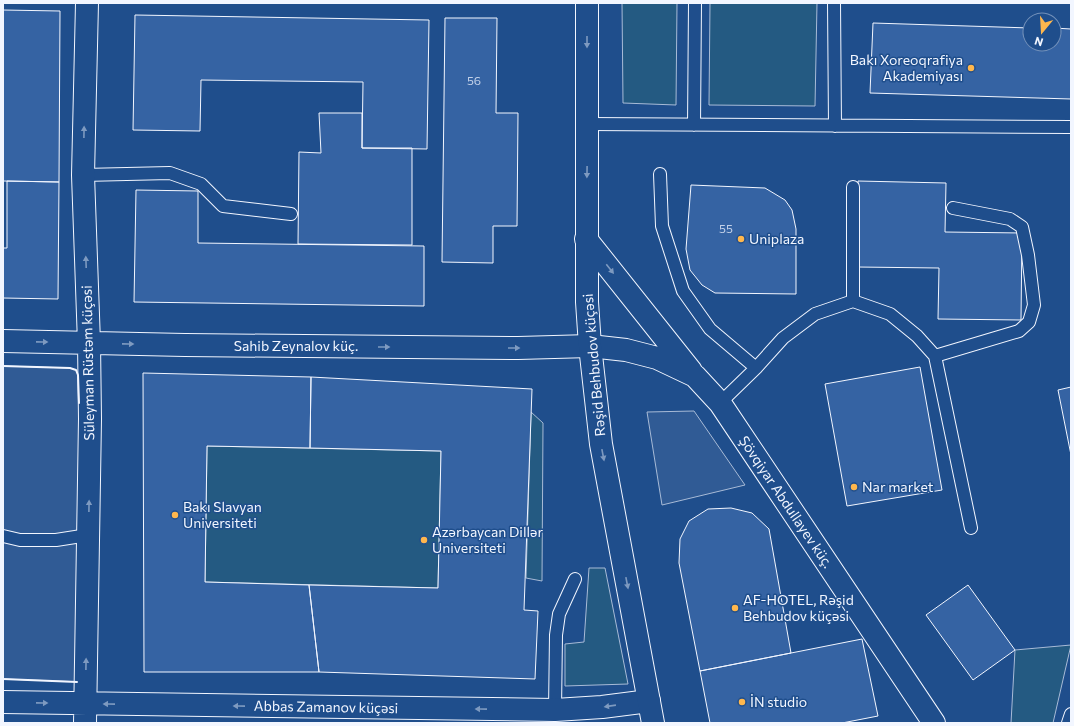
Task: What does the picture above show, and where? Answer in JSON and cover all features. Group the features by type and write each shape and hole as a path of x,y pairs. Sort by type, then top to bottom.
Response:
{"street":[{"name":"Süleyman Rüstəm küçəsi","path":"85,713 90,419 83,175 87,3"},
{"name":"Rəşid Behbudov küçəsi","path":"587,3 586,239 587,302 590,346 601,444 653,723"},
{"path":"586,239 695,376"},
{"name":"Sahib Zeynalov küç.","path":"3,341 193,345 518,348 590,346"},
{"name":"Şövqiyar Abdullayev küç.","path":"590,346 626,350 657,358 695,376 720,403 934,723"},
{"name":"Abbas Zamanov küçəsi","path":"3,702 85,713 555,710 602,708 649,701"}],"lane":[{"path":"694,125 695,3"},
{"path":"834,3 835,126"},
{"path":"587,124 1071,127"},
{"path":"83,175 170,173 201,184 223,206 291,214"},
{"path":"660,174 662,226 683,291 710,329 756,368"},
{"path":"853,187 853,301"},
{"path":"935,356 1019,331 1029,322 1034,305 1028,256 1022,227 1010,219 953,208"},
{"path":"720,403 756,368 783,338 815,314 853,301 890,314 917,336 935,356 971,528"},
{"path":"3,536 20,540 56,540 88,535"},
{"path":"555,710 556,636 559,614 575,579"},
{"path":"1068,723 1071,714"}],"shaded area":[{"path":"622,3 677,3 676,105 623,103"},
{"path":"710,3 817,3 815,106 709,105"},
{"path":"3,366 70,368 76,370 78,375 84,682 3,679"},
{"path":"694,411 745,485 662,505 647,412"},
{"path":"531,412 543,423 542,581 526,578"},
{"path":"207,446 441,451 438,588 205,582"},
{"path":"589,568 605,568 628,684 565,686 565,644 584,642"},
{"path":"1071,645 1053,723 1011,723 1015,650"}],"building":[{"path":"3,10 60,11 59,182 3,181"},
{"path":"135,15 429,20 427,149 362,148 363,82 201,80 200,131 133,130"},
{"path":"445,18 497,18 496,113 518,113 517,226 493,226 493,263 442,262"},
{"name":"Bakı Xoreoqrafiya Akademiyası","path":"873,23 1022,28 1022,52 1062,52 1062,28 1071,29 1071,99 870,93"},
{"path":"319,113 362,113 362,148 412,148 412,245 298,244 299,152 321,153"},
{"path":"7,181 59,182 58,299 3,298 3,248 7,248"},
{"path":"858,181 946,183 945,232 1022,233 1021,320 938,319 939,268 857,267"},
{"name":"Uniplaza","path":"691,185 765,188 785,200 792,210 796,229 796,294 715,293 702,285 690,270 686,249"},
{"path":"136,190 198,191 198,243 424,246 424,306 134,302"},
{"path":"920,367 942,490 847,506 825,384"},
{"name":"Bakı Slavyan Universiteti","path":"143,373 311,377 310,448 207,446 205,582 309,585 319,672 144,672"},
{"name":"Azərbaycan Dillər Universiteti","path":"311,377 532,389 524,610 538,611 535,679 319,672 309,585 438,588 441,451 310,448"},
{"path":"1071,387 1071,455 1058,390"},
{"name":"AF-HOTEL, Rəşid Behbudov küçəsi","path":"731,508 752,513 769,529 791,653 700,671 679,563 680,539 689,521 708,509"},
{"path":"968,585 1015,650 973,680 926,615"},
{"path":"862,639 878,716 842,723 710,723 700,671"}],"wall":[{"path":"3,366 70,368 76,370 78,375 79,403"},
{"path":"3,679 77,682"}],"place":[{"name":"Bakı Xoreoqrafiya Akademiyası","path":"971,68"},
{"name":"Uniplaza","path":"741,239"},
{"name":"Nar market","path":"854,487"},
{"name":"Bakı Slavyan Universiteti","path":"175,515"},
{"name":"Azərbaycan Dillər Universiteti","path":"424,540"},
{"name":"AF-HOTEL, Rəşid Behbudov küçəsi","path":"735,608"},
{"name":"İN studio","path":"742,702"}]}
